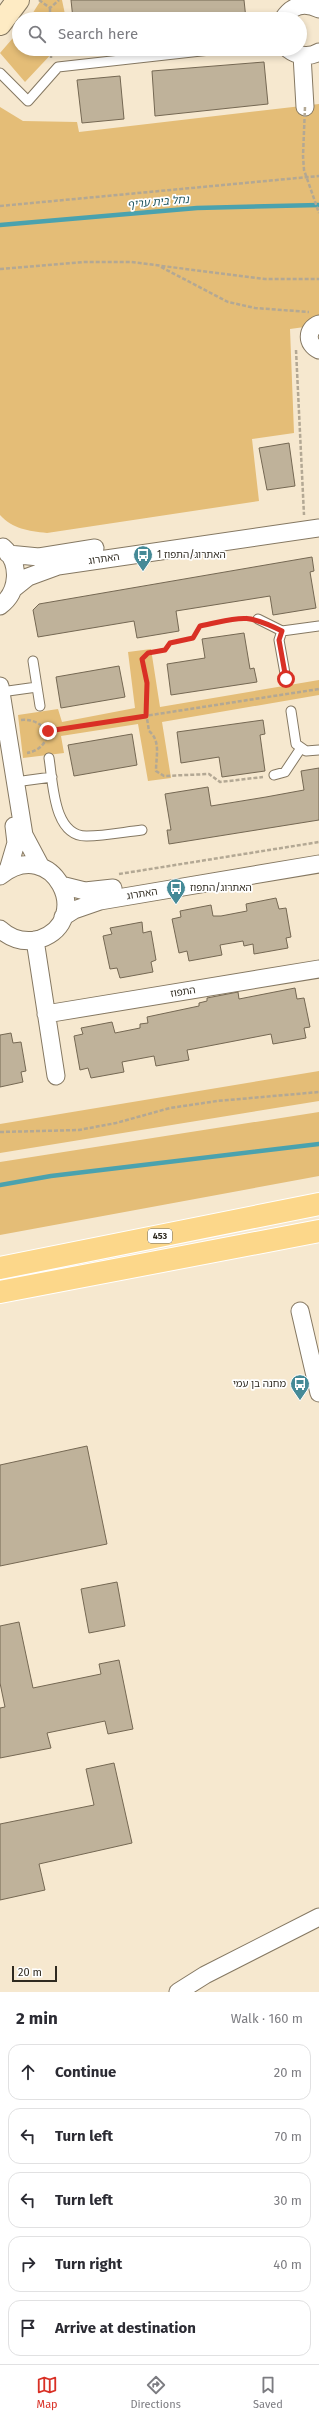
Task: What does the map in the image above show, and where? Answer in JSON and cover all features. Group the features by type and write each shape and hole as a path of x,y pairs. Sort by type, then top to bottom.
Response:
{"main road":[{"path":"0,24 18,0"},
{"name":"453","path":"0,1268 319,1204"},
{"path":"0,1292 319,1231"}],"street":[{"path":"288,12 298,3 319,9"},
{"path":"307,56 319,52"},
{"path":"296,56 305,107"},
{"path":"313,317 309,337 312,345 319,350"},
{"name":"האתרוג","path":"4,549 39,556 316,525"},
{"name":"האתרוג","path":"4,602 28,577 58,566 316,525"},
{"path":"4,549 16,572 4,602"},
{"path":"0,689 24,835 41,867"},
{"path":"0,740 16,843 4,873"},
{"name":"האתרוג","path":"62,885 73,889 96,891 319,855"},
{"name":"האתרוג","path":"35,940 52,932 63,918 74,910 100,901 319,864"},
{"path":"4,873 26,865 41,867 56,877 62,885 66,901 63,918"},
{"path":"0,929 15,939 35,940 56,1076"},
{"name":"התפוז","path":"46,1014 319,969"},
{"path":"300,1312 319,1393"},
{"path":"178,1992 205,1976 319,1917"}],"lane":[{"path":"0,74 28,101 58,67 157,56"},
{"path":"258,619 282,631 319,626"},
{"path":"282,631 279,640 286,679"},
{"path":"33,661 40,706"},
{"path":"0,689 37,687"},
{"path":"290,711 296,744 306,751 319,750"},
{"path":"274,775 285,772 301,748"},
{"path":"49,758 57,811 62,823 71,832 86,836 142,830"},
{"path":"15,782 52,777"}],"path":[{"path":"39,0 50,8"},
{"path":"50,12 50,8 59,0"},
{"path":"305,107 302,156 304,170 319,213"},
{"path":"0,206 319,176"},
{"path":"0,269 84,262 131,262 265,279 319,279"},
{"path":"160,266 228,302 255,308 313,317"},
{"path":"296,343 316,525"},
{"path":"258,619 246,617 200,626 193,638 170,643 165,650 148,653 142,659 147,683 146,716 149,731 155,736 157,745 156,771 164,776 209,774 220,782 274,775"},
{"path":"48,731 319,688"},
{"path":"6,722 29,720 41,724 48,731"},
{"path":"11,757 32,752 42,745 47,740 48,731"},
{"path":"117,874 319,842"},
{"path":"0,1132 79,1130 116,1123 170,1108 217,1101 319,1092"}],"shaded area":[{"path":"41,0 62,0 65,12 33,12"},
{"path":"12,39 12,56 49,56 25,82 0,53"},
{"path":"319,104 319,325 290,329 294,433 252,439 259,501 47,533 21,528 5,520 0,515 0,107 23,121 77,122 79,132"},
{"path":"151,649 160,707 319,680 319,695 162,722 171,778 148,781 138,724 61,736 64,753 23,758 18,715 58,709 62,722 135,708 128,652"},
{"path":"319,1071 319,1101 0,1153 0,1124"},
{"path":"319,1112 319,1176 0,1235 0,1162"}],"building":[{"path":"71,0 244,0 245,12 72,12"},
{"path":"264,62 268,104 155,116 152,71"},
{"path":"120,76 124,119 82,123 77,80"},
{"path":"289,443 295,486 267,490 259,448"},
{"path":"312,557 314,571 310,572 316,608 273,615 270,596 176,611 179,631 137,638 134,621 38,637 33,610 39,604"},
{"path":"244,633 250,669 254,668 257,682 171,695 167,664 205,658 202,639"},
{"path":"119,666 125,697 61,708 56,677"},
{"path":"263,720 265,734 260,735 265,771 222,777 219,757 181,763 177,732"},
{"path":"132,734 137,765 74,776 68,745"},
{"path":"319,768 319,820 169,844 167,830 171,830 165,794 208,787 211,806 266,797 304,790 301,771"},
{"path":"276,898 279,909 286,908 291,937 286,938 288,948 254,954 253,944 244,946 243,941 220,945 222,955 189,961 187,951 179,953 172,919 181,917 180,911 211,905 213,916 221,916 247,911 246,904"},
{"path":"142,922 143,933 151,931 156,960 151,962 153,972 120,978 117,968 110,969 103,936 112,934 110,928"},
{"path":"295,988 297,999 304,998 310,1027 304,1028 306,1038 273,1044 271,1034 187,1050 189,1060 156,1066 154,1056 122,1062 124,1072 91,1078 88,1068 80,1070 74,1036 83,1034 81,1028 112,1022 115,1033 140,1028 140,1024 148,1023 147,1017 199,1006 199,1003 207,1001 207,998 238,992 239,999"},
{"path":"11,1033 13,1043 21,1042 26,1071 21,1072 23,1082 0,1087 0,1035"},
{"path":"87,1446 107,1544 0,1566 0,1465"},
{"path":"117,1582 125,1626 89,1633 81,1589"},
{"path":"19,1622 33,1688 101,1674 99,1664 119,1660 133,1729 108,1734 105,1721 47,1733 51,1748 0,1758 0,1708 5,1707 0,1683 0,1626"},
{"path":"114,1763 132,1843 39,1864 45,1890 0,1900 0,1824 94,1805 86,1769"}],"waterway":[{"name":"נחל בית עריף","path":"0,225 197,208 319,205"},
{"path":"0,1185 51,1176 319,1144"}],"place":[{"name":"האתרוג/התפוז 1","path":"143,572"},
{"name":"האתרוג/התפוז","path":"176,905"},
{"name":"מחנה בן עמי","path":"300,1401"}],"route":[{"path":"48,731 146,716 145,706 147,683 142,667 142,659 148,653 165,650 170,643 193,638 200,626 246,617 258,619 282,631 279,640 286,679"}]}
